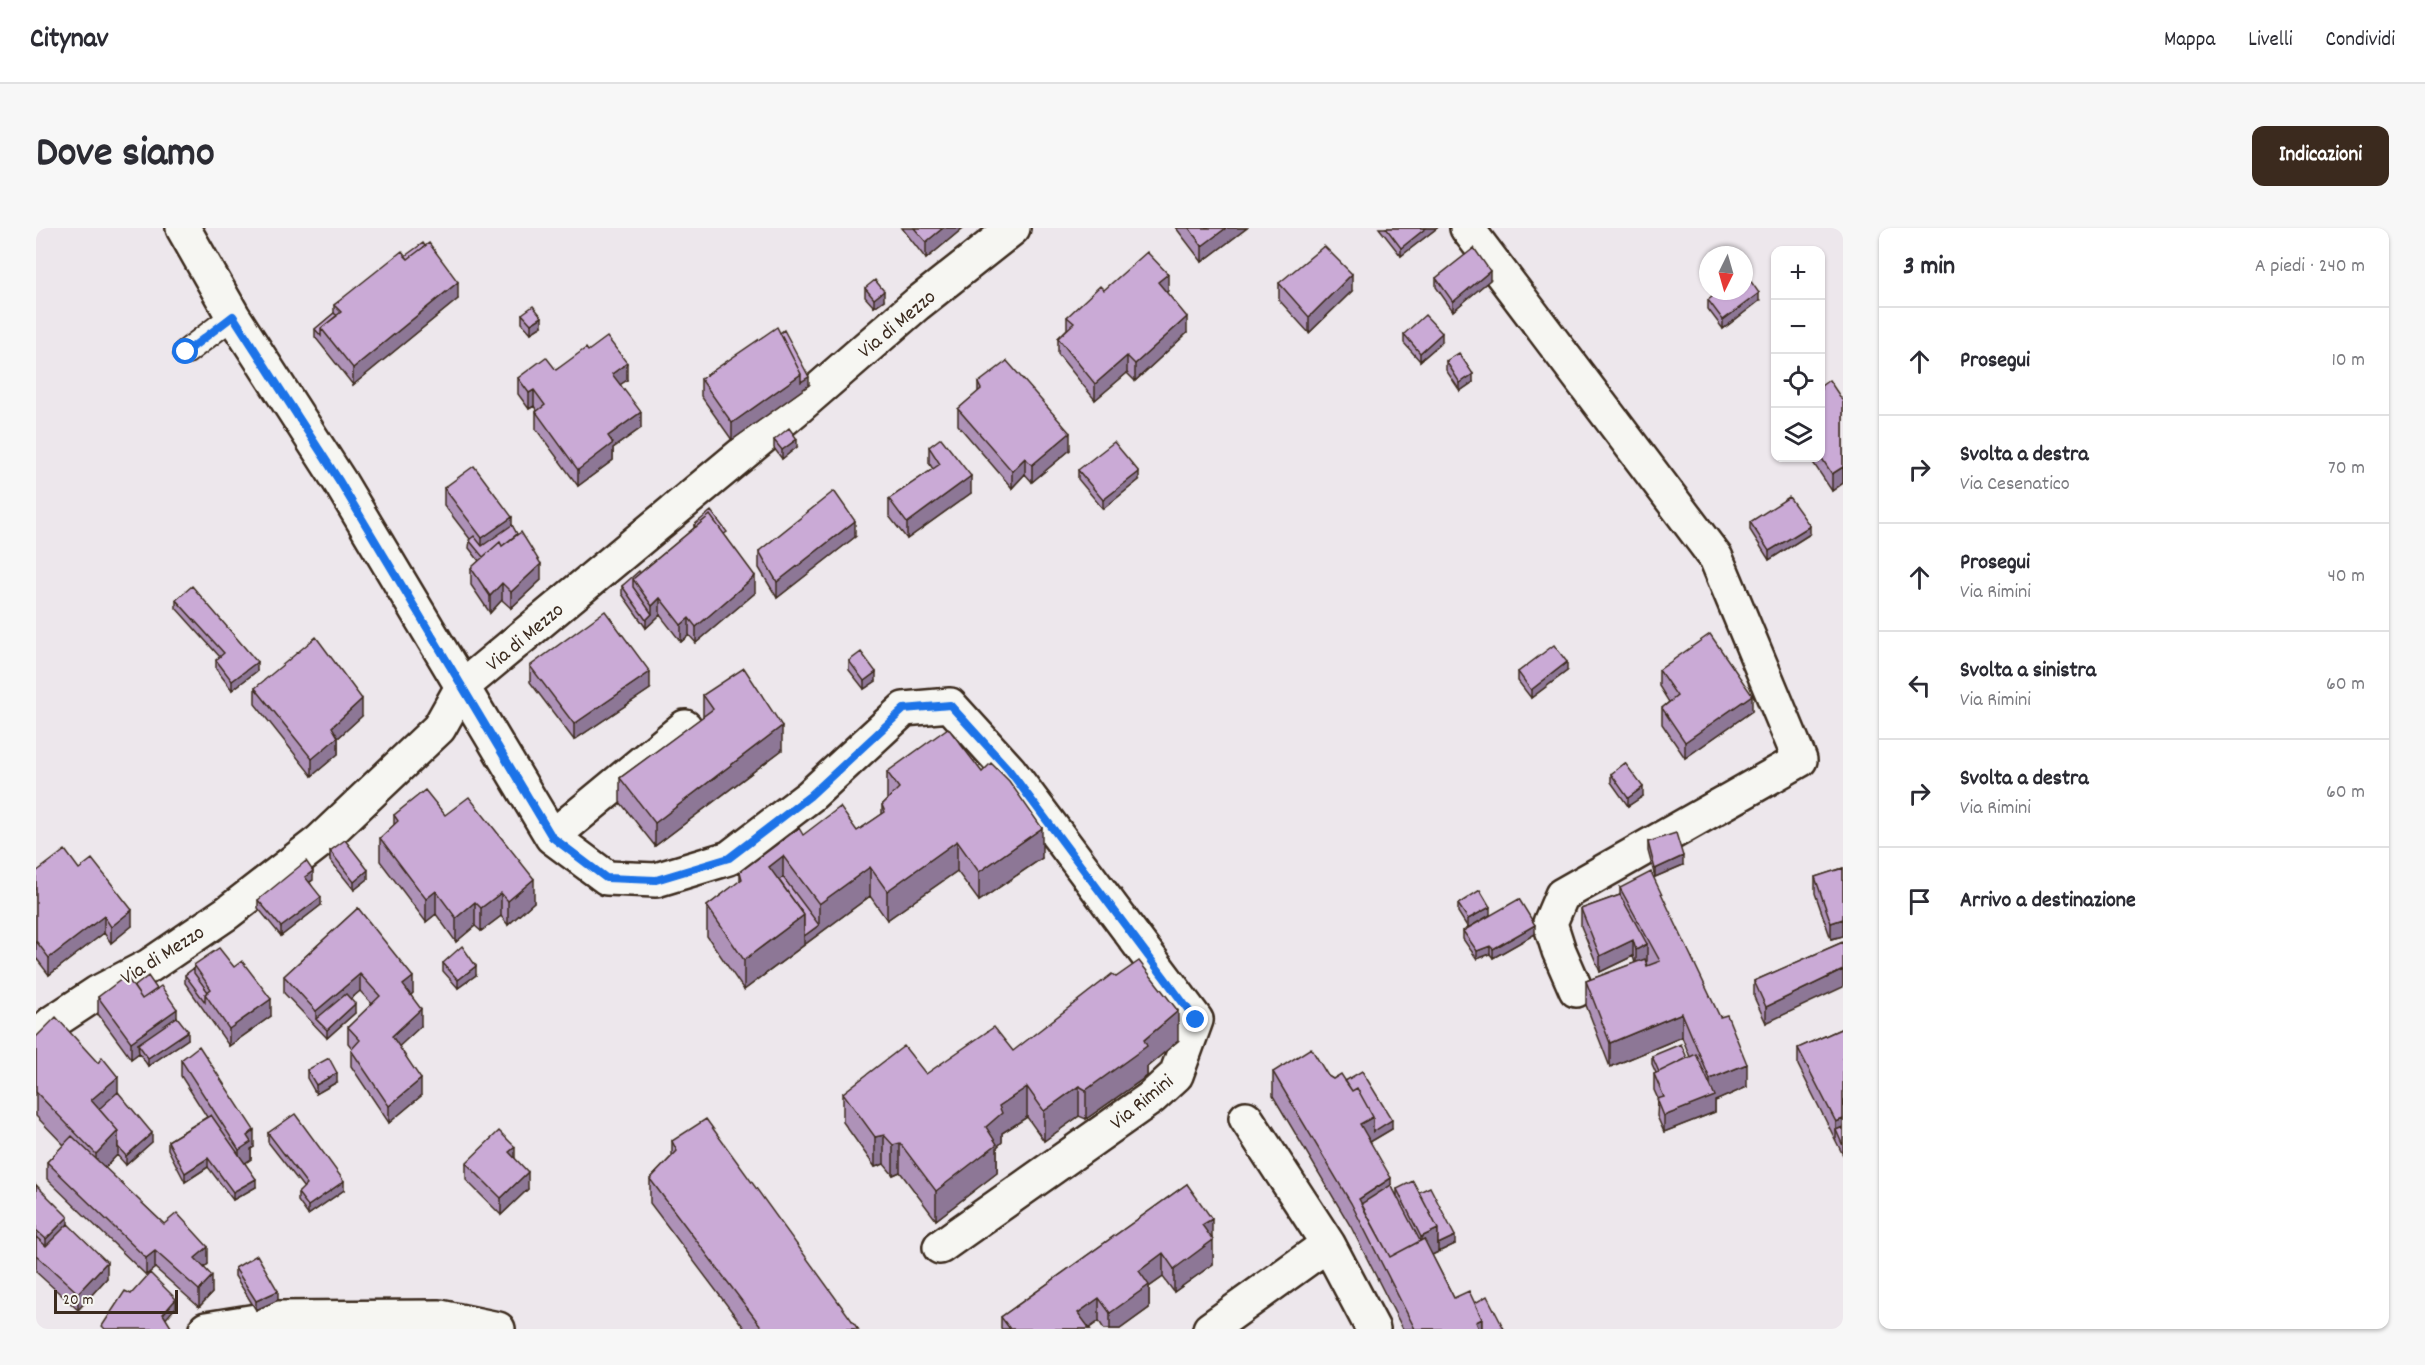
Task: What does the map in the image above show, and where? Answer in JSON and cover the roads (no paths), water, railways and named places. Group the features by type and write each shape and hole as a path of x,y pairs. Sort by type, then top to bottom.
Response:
{"street":[{"name":"Via Rimini","path":"183,228 233,316 340,482 552,837 606,878 656,880 729,858 810,796 904,709 950,705 1009,770 1196,1020 1176,1075 1151,1098 940,1247"},
{"name":"Via di Mezzo","path":"36,1037 53,1022 97,993 149,966 227,913 320,841 439,728 462,687 795,410 917,304 1014,228"},
{"path":"1467,228 1716,558 1800,760 1562,895 1550,922 1559,951 1576,990"},
{"path":"552,837 685,727"},
{"path":"1246,1118 1328,1244 1373,1329"},
{"path":"1210,1329 1328,1244"},
{"path":"206,1329 276,1318 440,1317 498,1329"}],"lane":[{"path":"186,352 233,316"}]}
